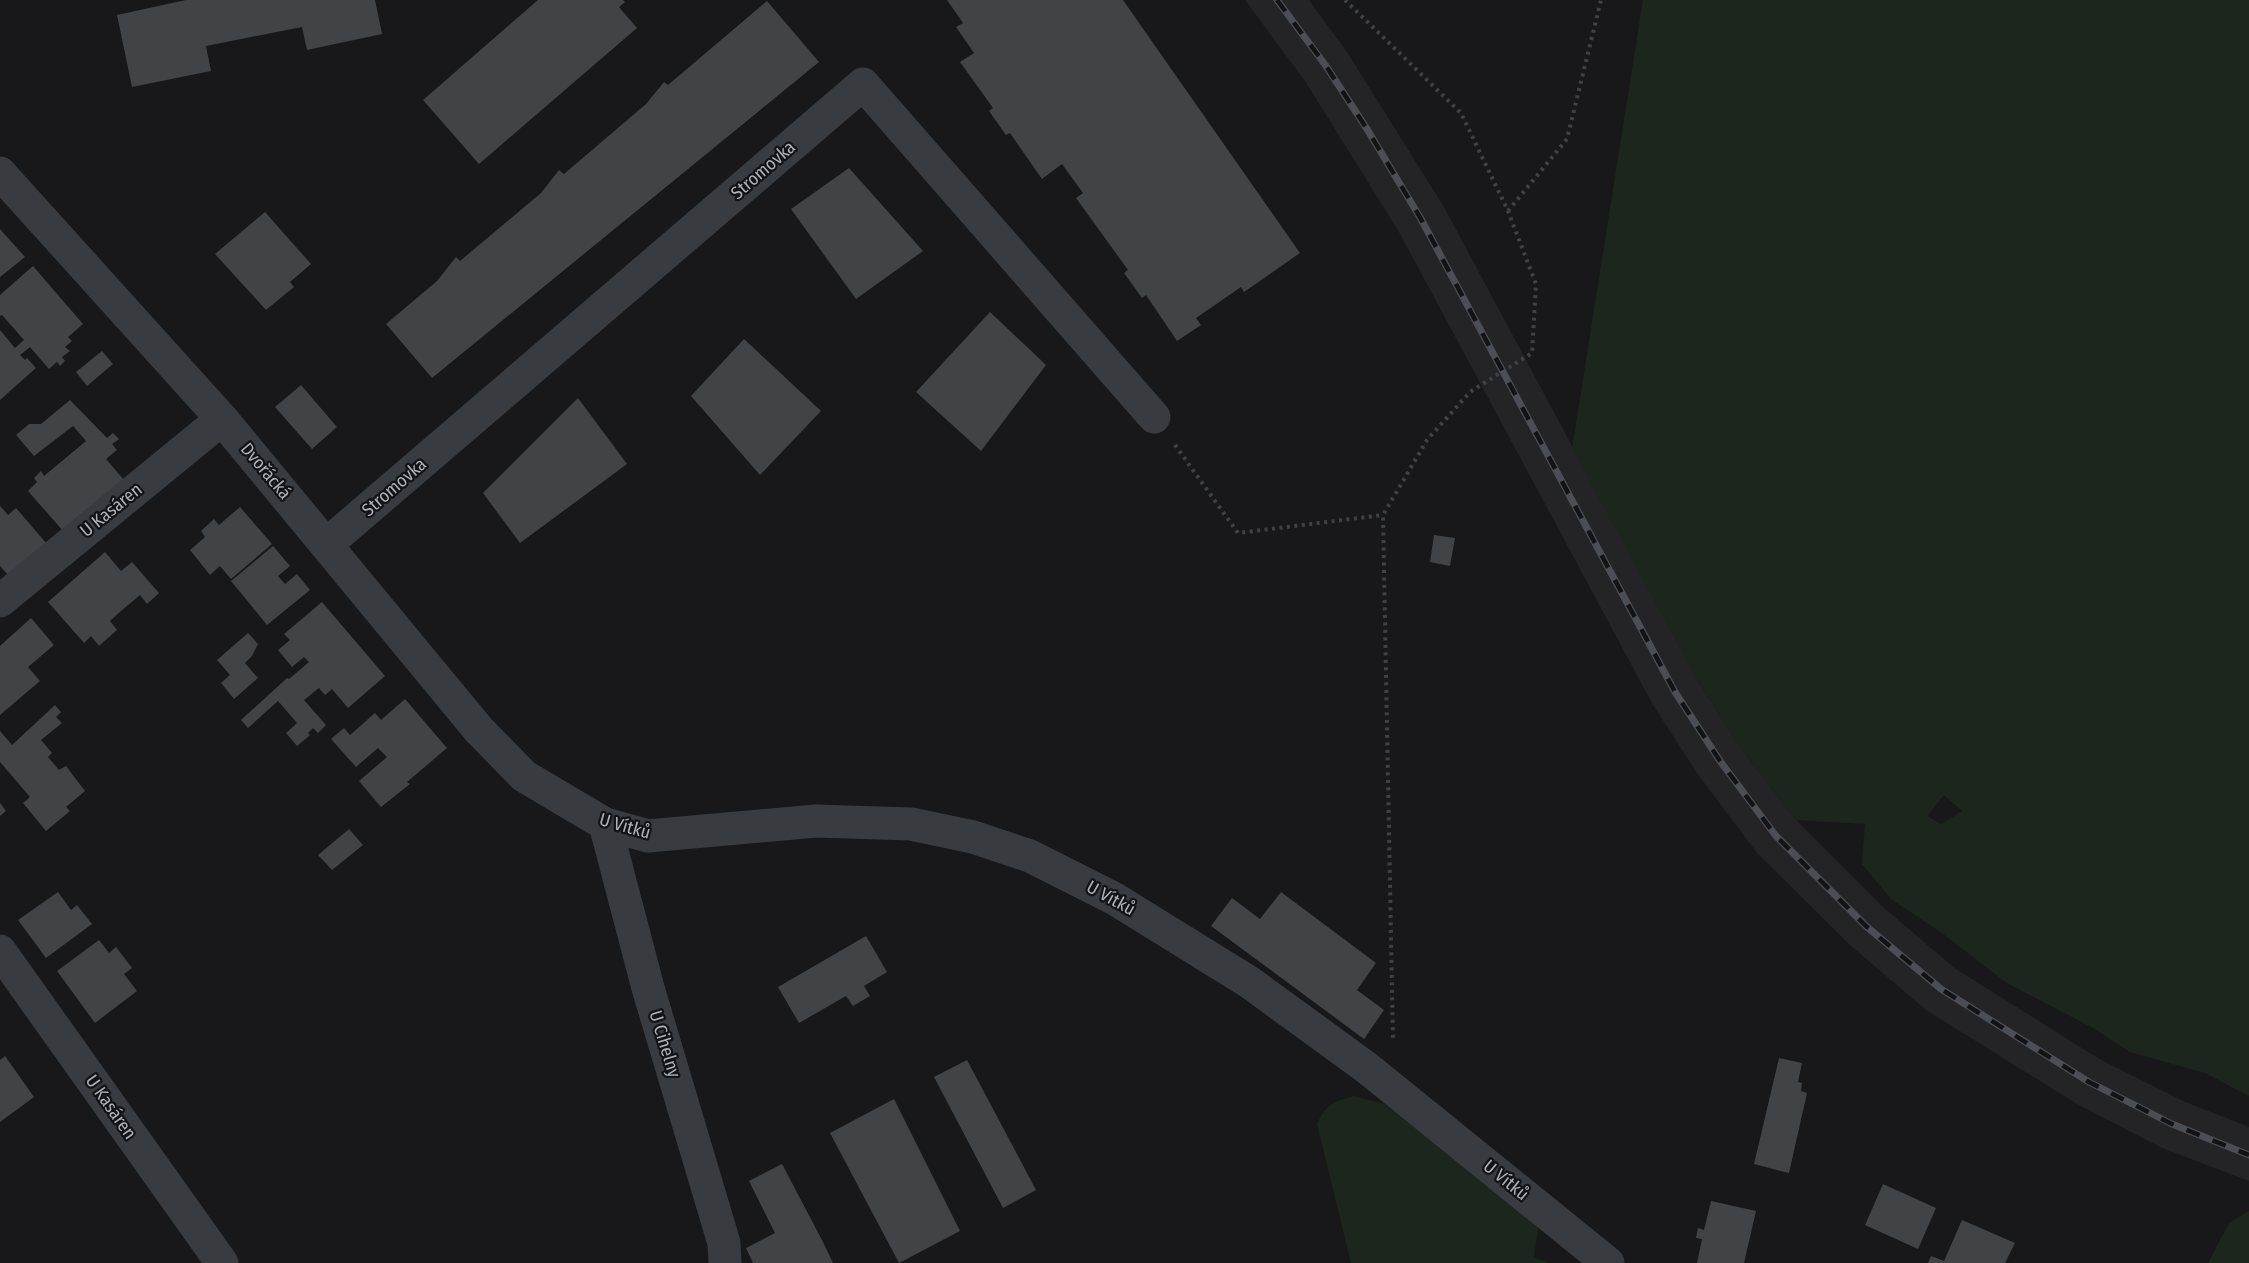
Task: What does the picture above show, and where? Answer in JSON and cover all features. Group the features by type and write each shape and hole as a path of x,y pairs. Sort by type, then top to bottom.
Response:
{"street":[{"name":"Stromovka","path":"327,544 863,84 1155,417"},
{"name":"Dvořácká","path":"0,173 222,419 479,730 524,776"},
{"name":"U Kasáren","path":"0,601 222,419"},
{"name":"U Vítků","path":"524,776 605,824 648,836 816,821 911,824 973,837 1030,856 1115,899 1249,981 1394,1090 1608,1263"},
{"name":"U Cihelny","path":"605,824 648,988 724,1243 725,1263"},
{"name":"U Kasáren","path":"0,951 222,1263"}],"path":[{"path":"1345,0 1461,113 1509,211 1536,284 1532,353 1470,392 1427,440 1383,515 1394,1090"},
{"path":"1509,211 1567,139 1601,0"},
{"path":"1155,417 1238,533 1383,515"}],"shaded area":[{"path":"1245,0 1309,0 1347,52 1444,207 1697,679 1740,747 1796,820 1884,908 1956,969 2101,1060 2183,1101 2249,1127 2249,1181 2162,1148 2077,1104 1926,1010 1850,945 1757,853 1699,776 1653,705 1399,232 1305,81"},
{"path":"1643,0 2249,0 2249,1096 2205,1073 2130,1052 2093,1028 2007,983 1939,931 1891,899 1862,864 1865,824 1796,820 1740,747 1697,679 1572,449","holes":["1944,795 1962,811 1941,824 1927,816"]},
{"path":"1354,1096 1384,1104 1539,1222 1534,1257 1549,1263 1351,1263 1317,1124 1327,1108"},
{"path":"2249,1211 2249,1263 2208,1263 2229,1223"}],"building":[{"path":"186,0 375,0 382,34 307,50 302,27 206,46 211,71 132,87 117,15"},
{"path":"538,0 623,0 625,2 619,7 637,28 479,164 423,100"},
{"path":"947,0 1123,0 1300,253 1244,292 1241,287 1196,318 1201,325 1177,341 1146,295 1142,298 1124,273 1128,270 1076,198 1083,193 1062,164 1042,179 1010,133 1006,135 989,111 993,108 960,62 974,53 956,27 963,23"},
{"path":"767,1 819,62 432,378 386,324 437,281 456,257 460,261 541,193 559,170 564,174 646,104 664,82 668,85"},
{"path":"849,168 923,251 856,299 791,209"},
{"path":"265,212 311,264 290,282 294,287 266,310 215,254"},
{"path":"0,229 25,257 0,277"},
{"path":"33,266 83,324 68,337 72,341 65,347 70,351 62,357 65,361 60,366 57,362 49,369 30,347 20,355 25,360 27,358 36,368 0,400 0,330 15,348 24,340 2,315 0,316 0,295"},
{"path":"990,312 1046,365 981,451 916,392"},
{"path":"744,339 821,411 760,475 691,396"},
{"path":"102,351 113,364 87,386 76,372"},
{"path":"301,385 337,427 312,449 275,407"},
{"path":"578,398 627,464 520,543 483,493"},
{"path":"70,400 107,438 113,433 119,439 112,444 117,450 106,459 124,480 64,532 28,491 37,482 34,478 41,471 44,476 86,441 73,426 34,456 16,435 29,424 41,424"},
{"path":"0,506 8,515 16,508 47,544 9,576 0,566"},
{"path":"240,507 272,544 231,579 220,566 210,575 190,550 205,537 201,531 214,519 219,525"},
{"path":"1434,535 1455,538 1450,566 1430,562"},
{"path":"273,546 290,566 278,576 285,584 297,574 310,590 267,625 231,581"},
{"path":"105,552 121,571 132,562 159,593 147,604 140,595 121,611 110,621 117,630 99,646 91,636 84,643 48,602"},
{"path":"322,602 385,676 348,708 332,689 325,695 319,688 304,700 326,725 318,733 313,728 308,733 310,735 297,746 286,733 297,723 278,701 248,728 241,720 287,678 289,679 309,662 304,657 292,667 278,650 290,640 284,634"},
{"path":"31,618 54,645 28,667 40,681 0,715 0,646"},
{"path":"248,633 258,644 252,656 245,663 258,678 234,699 221,683 230,675 217,660"},
{"path":"405,699 447,748 407,782 410,784 381,807 359,781 387,757 378,748 356,767 331,739 344,728 350,735 375,713 381,720"},
{"path":"55,705 61,712 56,717 62,723 41,740 52,753 48,757 59,770 66,766 85,791 66,807 70,811 46,831 23,803 30,797 0,762 0,731 12,745"},
{"path":"0,803 6,811 0,816"},
{"path":"349,829 363,845 332,870 318,855"},
{"path":"58,892 71,910 77,905 92,924 46,958 18,920"},
{"path":"1281,892 1376,963 1357,990 1384,1010 1364,1039 1211,926 1232,898 1260,919"},
{"path":"866,936 887,972 864,986 870,996 853,1006 846,996 799,1023 778,987"},
{"path":"99,940 109,953 116,947 132,968 124,974 137,991 95,1023 57,971"},
{"path":"5,1056 34,1097 0,1122 0,1060"},
{"path":"1779,1058 1802,1063 1798,1082 1802,1083 1801,1091 1807,1093 1789,1173 1754,1164"},
{"path":"967,1060 1036,1190 1003,1208 934,1077"},
{"path":"894,1099 960,1231 899,1263 830,1133"},
{"path":"782,1164 833,1263 753,1263 746,1248 775,1233 749,1181"},
{"path":"1883,1184 1936,1208 1918,1249 1865,1225"},
{"path":"1711,1201 1756,1211 1744,1263 1697,1263 1702,1239 1696,1238 1698,1228 1704,1230"},
{"path":"1962,1220 2015,1243 2005,1263 1928,1263 1931,1256 1944,1261"}],"railway":[{"path":"1277,0 1326,66 1421,219 1675,692 1720,761 1776,836 1867,927 1941,989 2089,1082 2172,1124 2249,1155"}]}
